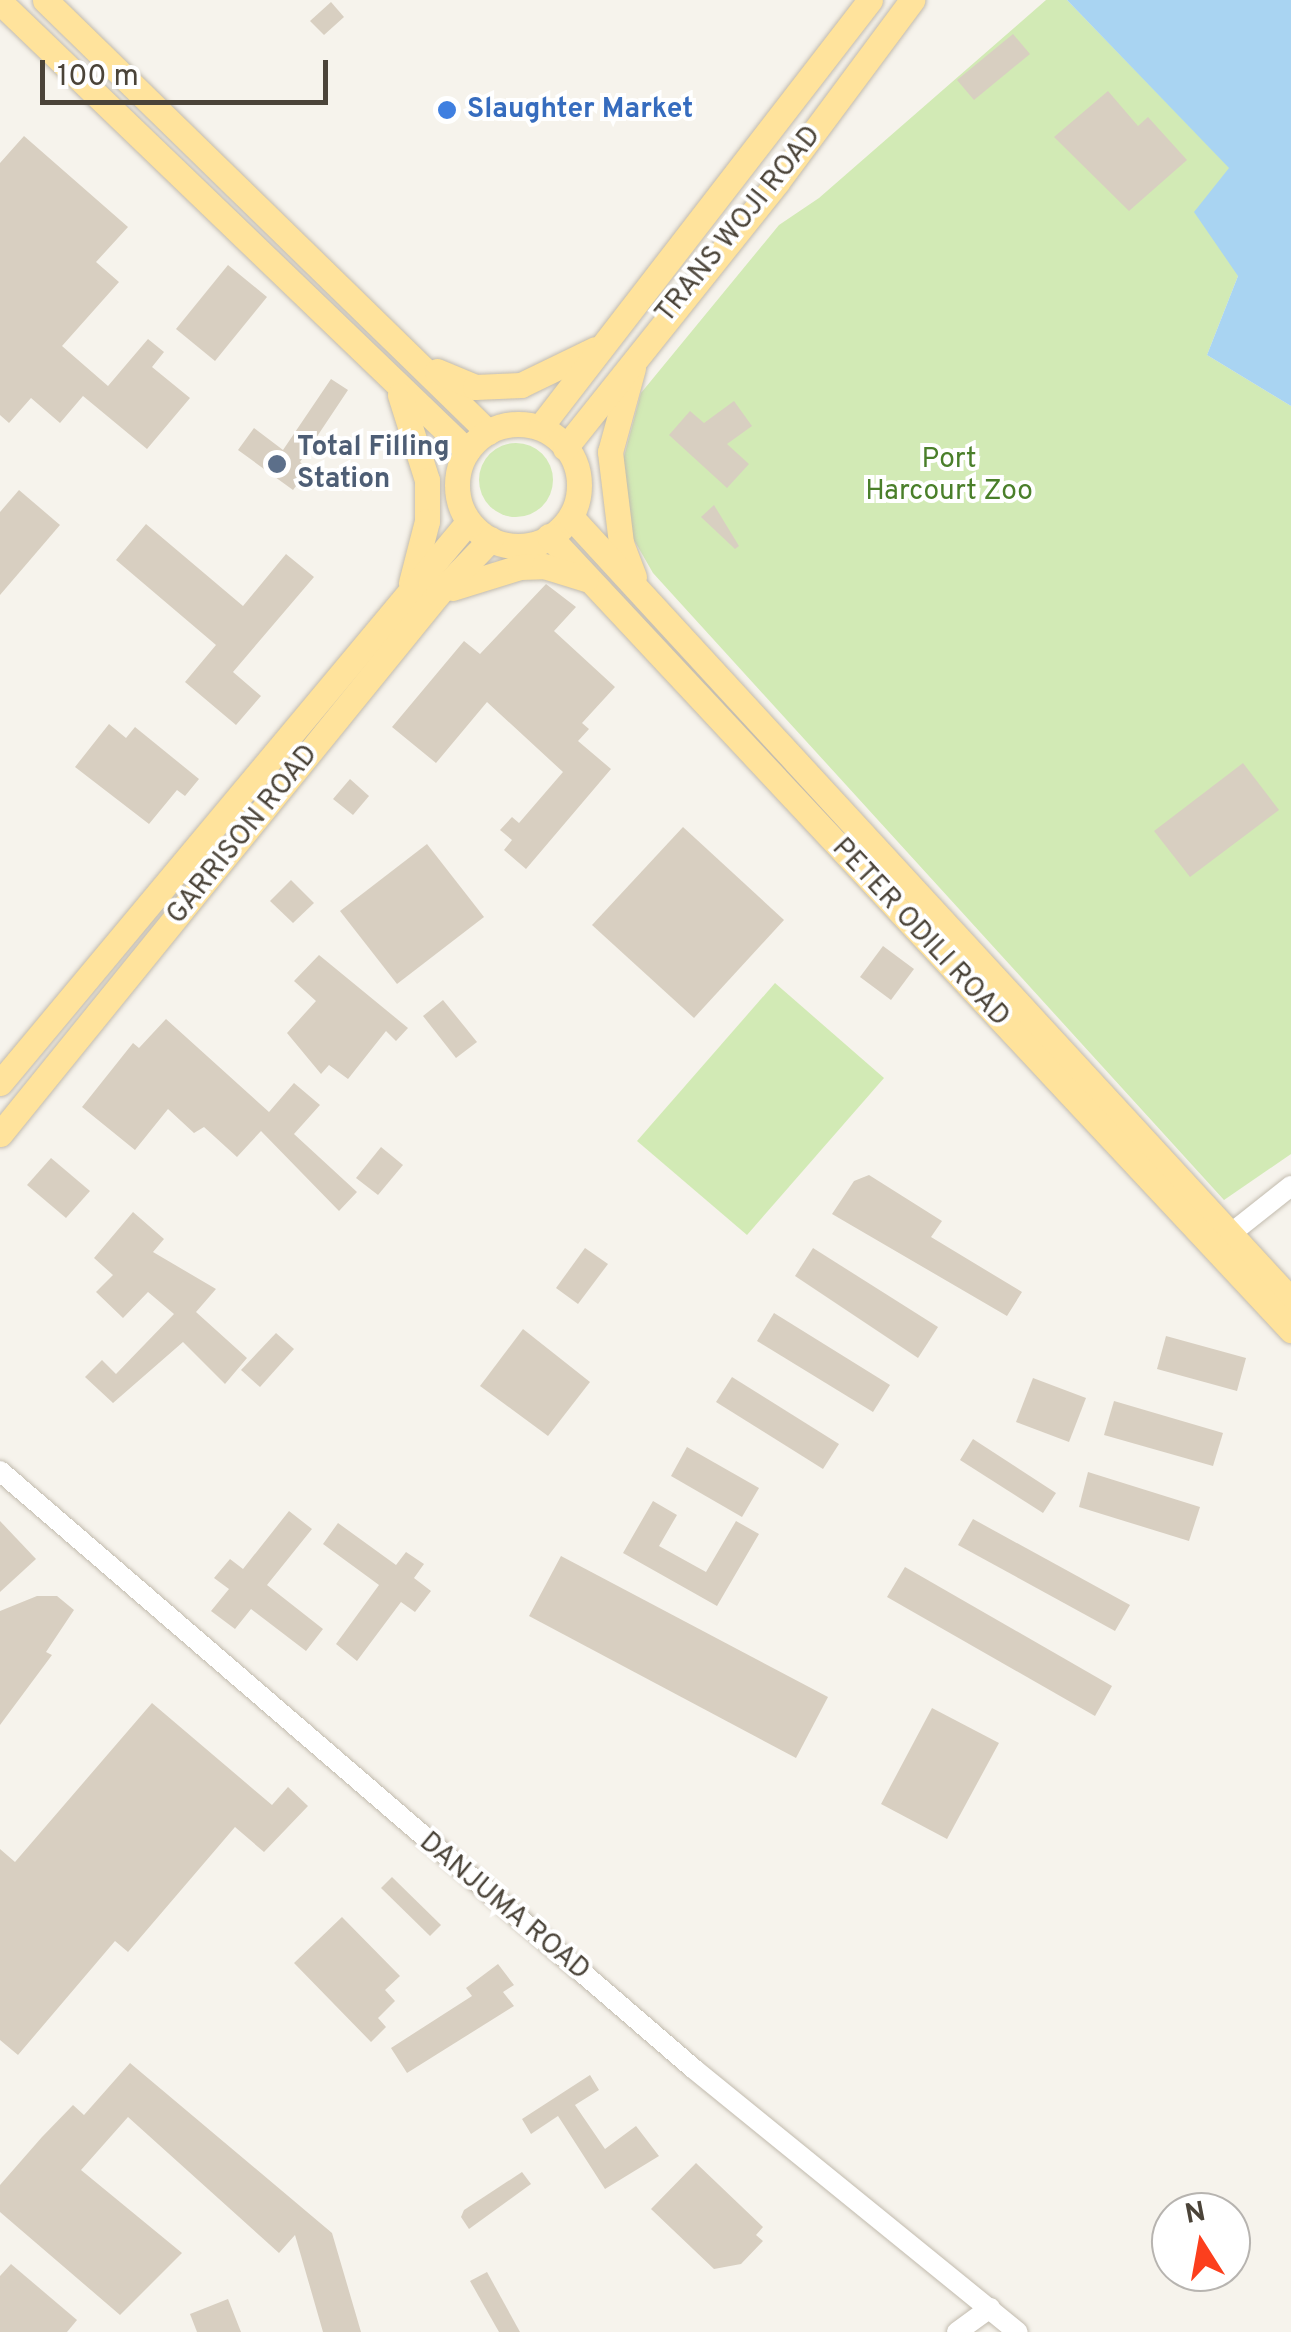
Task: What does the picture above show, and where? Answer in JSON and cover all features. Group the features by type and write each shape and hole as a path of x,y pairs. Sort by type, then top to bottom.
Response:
{"main road":[{"path":"45,0 488,432"},
{"name":"TRANS WOJI ROAD","path":"541,426 616,335 870,0"},
{"path":"0,2 466,451"},
{"name":"TRANS WOJI ROAD","path":"565,448 641,345 777,182 907,7"},
{"path":"420,362 475,386 521,385 616,335"},
{"path":"641,345 610,452 621,543 642,595"},
{"path":"390,377 415,427 427,480 427,521 407,594"},
{"path":"541,426 565,448 578,478 571,517 549,536 514,546 491,539 468,522 458,495 466,451 488,432 541,426"},
{"name":"PETER ODILI ROAD","path":"571,517 1222,1242 1291,1330"},
{"name":"GARRISON ROAD","path":"0,1083 468,522"},
{"name":"PETER ODILI ROAD","path":"549,536 1222,1242 1291,1300"},
{"name":"GARRISON ROAD","path":"0,1134 438,594 491,539"},
{"path":"438,594 520,567 544,566 593,582"}],"street":[{"path":"1222,1242 1291,1186"},
{"name":"DANJUMA ROAD","path":"0,1471 694,2069 1018,2332"},
{"path":"957,2332 990,2308"}],"green space":[{"name":"Port Harcourt Zoo","path":"1046,0 1067,0 1230,168 1238,276 1207,355 1291,406 1291,1154 1224,1200 653,573 630,533 622,464 641,393 779,225 819,198"},
{"path":"516,443 542,454 553,480 542,506 516,517 490,506 479,480 490,454"},
{"path":"775,983 884,1078 747,1235 637,1141"}],"water":[{"path":"1067,0 1291,0 1291,406 1207,355 1238,276 1194,212 1229,168"}],"building":[{"path":"331,2 344,17 324,35 310,21"},
{"path":"1013,34 1030,54 974,100 957,80"},
{"path":"1108,91 1138,126 1148,117 1187,160 1129,211 1054,137"},
{"path":"24,136 128,227 96,262 119,282 62,346 108,386 148,339 164,352 152,367 190,398 147,449 83,396 60,423 31,398 9,423 0,415 0,163"},
{"path":"228,265 267,297 215,361 176,329"},
{"path":"331,379 348,390 300,462 309,469 293,490 238,450 254,428 283,450"},
{"path":"734,401 752,426 727,444 749,464 727,488 669,435 690,411 704,423"},
{"path":"19,490 60,525 0,595 0,512"},
{"path":"714,505 739,546 735,549 701,517"},
{"path":"146,524 243,606 286,554 314,577 233,672 261,696 236,725 185,682 216,645 116,560"},
{"path":"546,584 576,607 554,631 615,687 582,723 589,729 578,741 611,769 526,869 504,850 512,840 500,830 512,817 519,823 563,772 487,702 436,763 392,727 464,641 480,654"},
{"path":"109,724 126,738 135,727 199,779 185,796 177,790 149,824 75,767"},
{"path":"1243,763 1279,810 1190,877 1154,831"},
{"path":"350,779 369,796 353,815 333,799"},
{"path":"683,827 784,920 694,1018 592,925"},
{"path":"427,844 484,917 397,984 340,911"},
{"path":"291,880 314,903 293,923 270,901"},
{"path":"883,946 914,969 891,1000 860,977"},
{"path":"319,955 408,1028 396,1041 386,1031 348,1079 329,1065 321,1074 287,1033 316,1001 294,981"},
{"path":"443,1000 477,1042 456,1058 423,1016"},
{"path":"166,1019 269,1112 294,1083 320,1105 294,1134 357,1192 339,1211 261,1131 237,1157 204,1127 194,1133 168,1109 135,1150 82,1107 133,1043 139,1048"},
{"path":"381,1147 403,1165 378,1195 356,1178"},
{"path":"51,1158 90,1191 66,1218 27,1185"},
{"path":"869,1175 942,1221 931,1237 1022,1292 1007,1316 832,1214 854,1181"},
{"path":"133,1212 164,1239 153,1252 216,1289 196,1312 247,1358 225,1384 183,1342 113,1403 85,1377 102,1360 116,1374 174,1314 148,1292 123,1318 96,1292 113,1275 94,1258"},
{"path":"585,1248 608,1264 578,1304 556,1288"},
{"path":"813,1248 938,1327 918,1358 795,1276"},
{"path":"774,1313 890,1385 873,1412 757,1341"},
{"path":"523,1329 590,1382 548,1436 480,1386"},
{"path":"276,1333 294,1349 260,1387 241,1370"},
{"path":"1166,1336 1246,1358 1237,1391 1157,1369"},
{"path":"732,1377 839,1444 823,1469 716,1402"},
{"path":"1033,1378 1086,1398 1069,1442 1016,1422"},
{"path":"1114,1401 1223,1433 1213,1466 1104,1435"},
{"path":"973,1439 1056,1493 1043,1513 960,1460"},
{"path":"687,1447 759,1488 742,1517 671,1476"},
{"path":"1088,1472 1200,1507 1189,1541 1079,1507"},
{"path":"653,1501 677,1515 659,1546 706,1572 736,1521 759,1534 717,1606 623,1553"},
{"path":"289,1511 312,1529 267,1585 323,1629 306,1651 251,1609 235,1629 211,1611 229,1589 214,1578 230,1559 243,1569"},
{"path":"973,1519 1130,1605 1115,1631 958,1545"},
{"path":"0,1521 36,1559 0,1592"},
{"path":"338,1523 396,1565 406,1552 424,1564 414,1578 431,1591 415,1612 401,1602 357,1661 336,1644 379,1585 323,1544"},
{"path":"561,1556 828,1697 796,1758 529,1616"},
{"path":"905,1567 1112,1686 1095,1716 887,1597"},
{"path":"37,1596 57,1596 74,1610 46,1652 52,1655 0,1725 0,1611"},
{"path":"152,1703 272,1805 288,1787 308,1806 264,1852 235,1827 128,1952 115,1941 18,2055 0,2040 0,1849 15,1862"},
{"path":"932,1708 999,1743 947,1839 881,1804"},
{"path":"392,1877 441,1925 430,1936 381,1888"},
{"path":"342,1917 400,1976 385,1990 395,2001 378,2018 386,2027 371,2042 294,1963"},
{"path":"498,1964 514,1985 503,1992 514,2006 407,2073 391,2048 472,1996 466,1988"},
{"path":"130,2063 332,2233 361,2332 323,2332 295,2235 279,2253 128,2117 81,2170 182,2253 120,2315 0,2212 0,2185 73,2105 84,2115"},
{"path":"590,2075 599,2090 575,2105 605,2149 636,2126 659,2156 605,2189 558,2116 531,2134 522,2119"},
{"path":"696,2163 763,2227 756,2235 763,2241 741,2264 714,2269 651,2209"},
{"path":"522,2172 531,2184 469,2229 461,2217 464,2210"},
{"path":"11,2264 77,2320 67,2332 0,2332 0,2276"},
{"path":"487,2272 520,2332 499,2332 470,2281"},
{"path":"228,2299 241,2332 197,2332 190,2314"}],"place":[{"name":"Slaughter Market","path":"447,110"},
{"name":"Total Filling Station","path":"277,464"}]}
